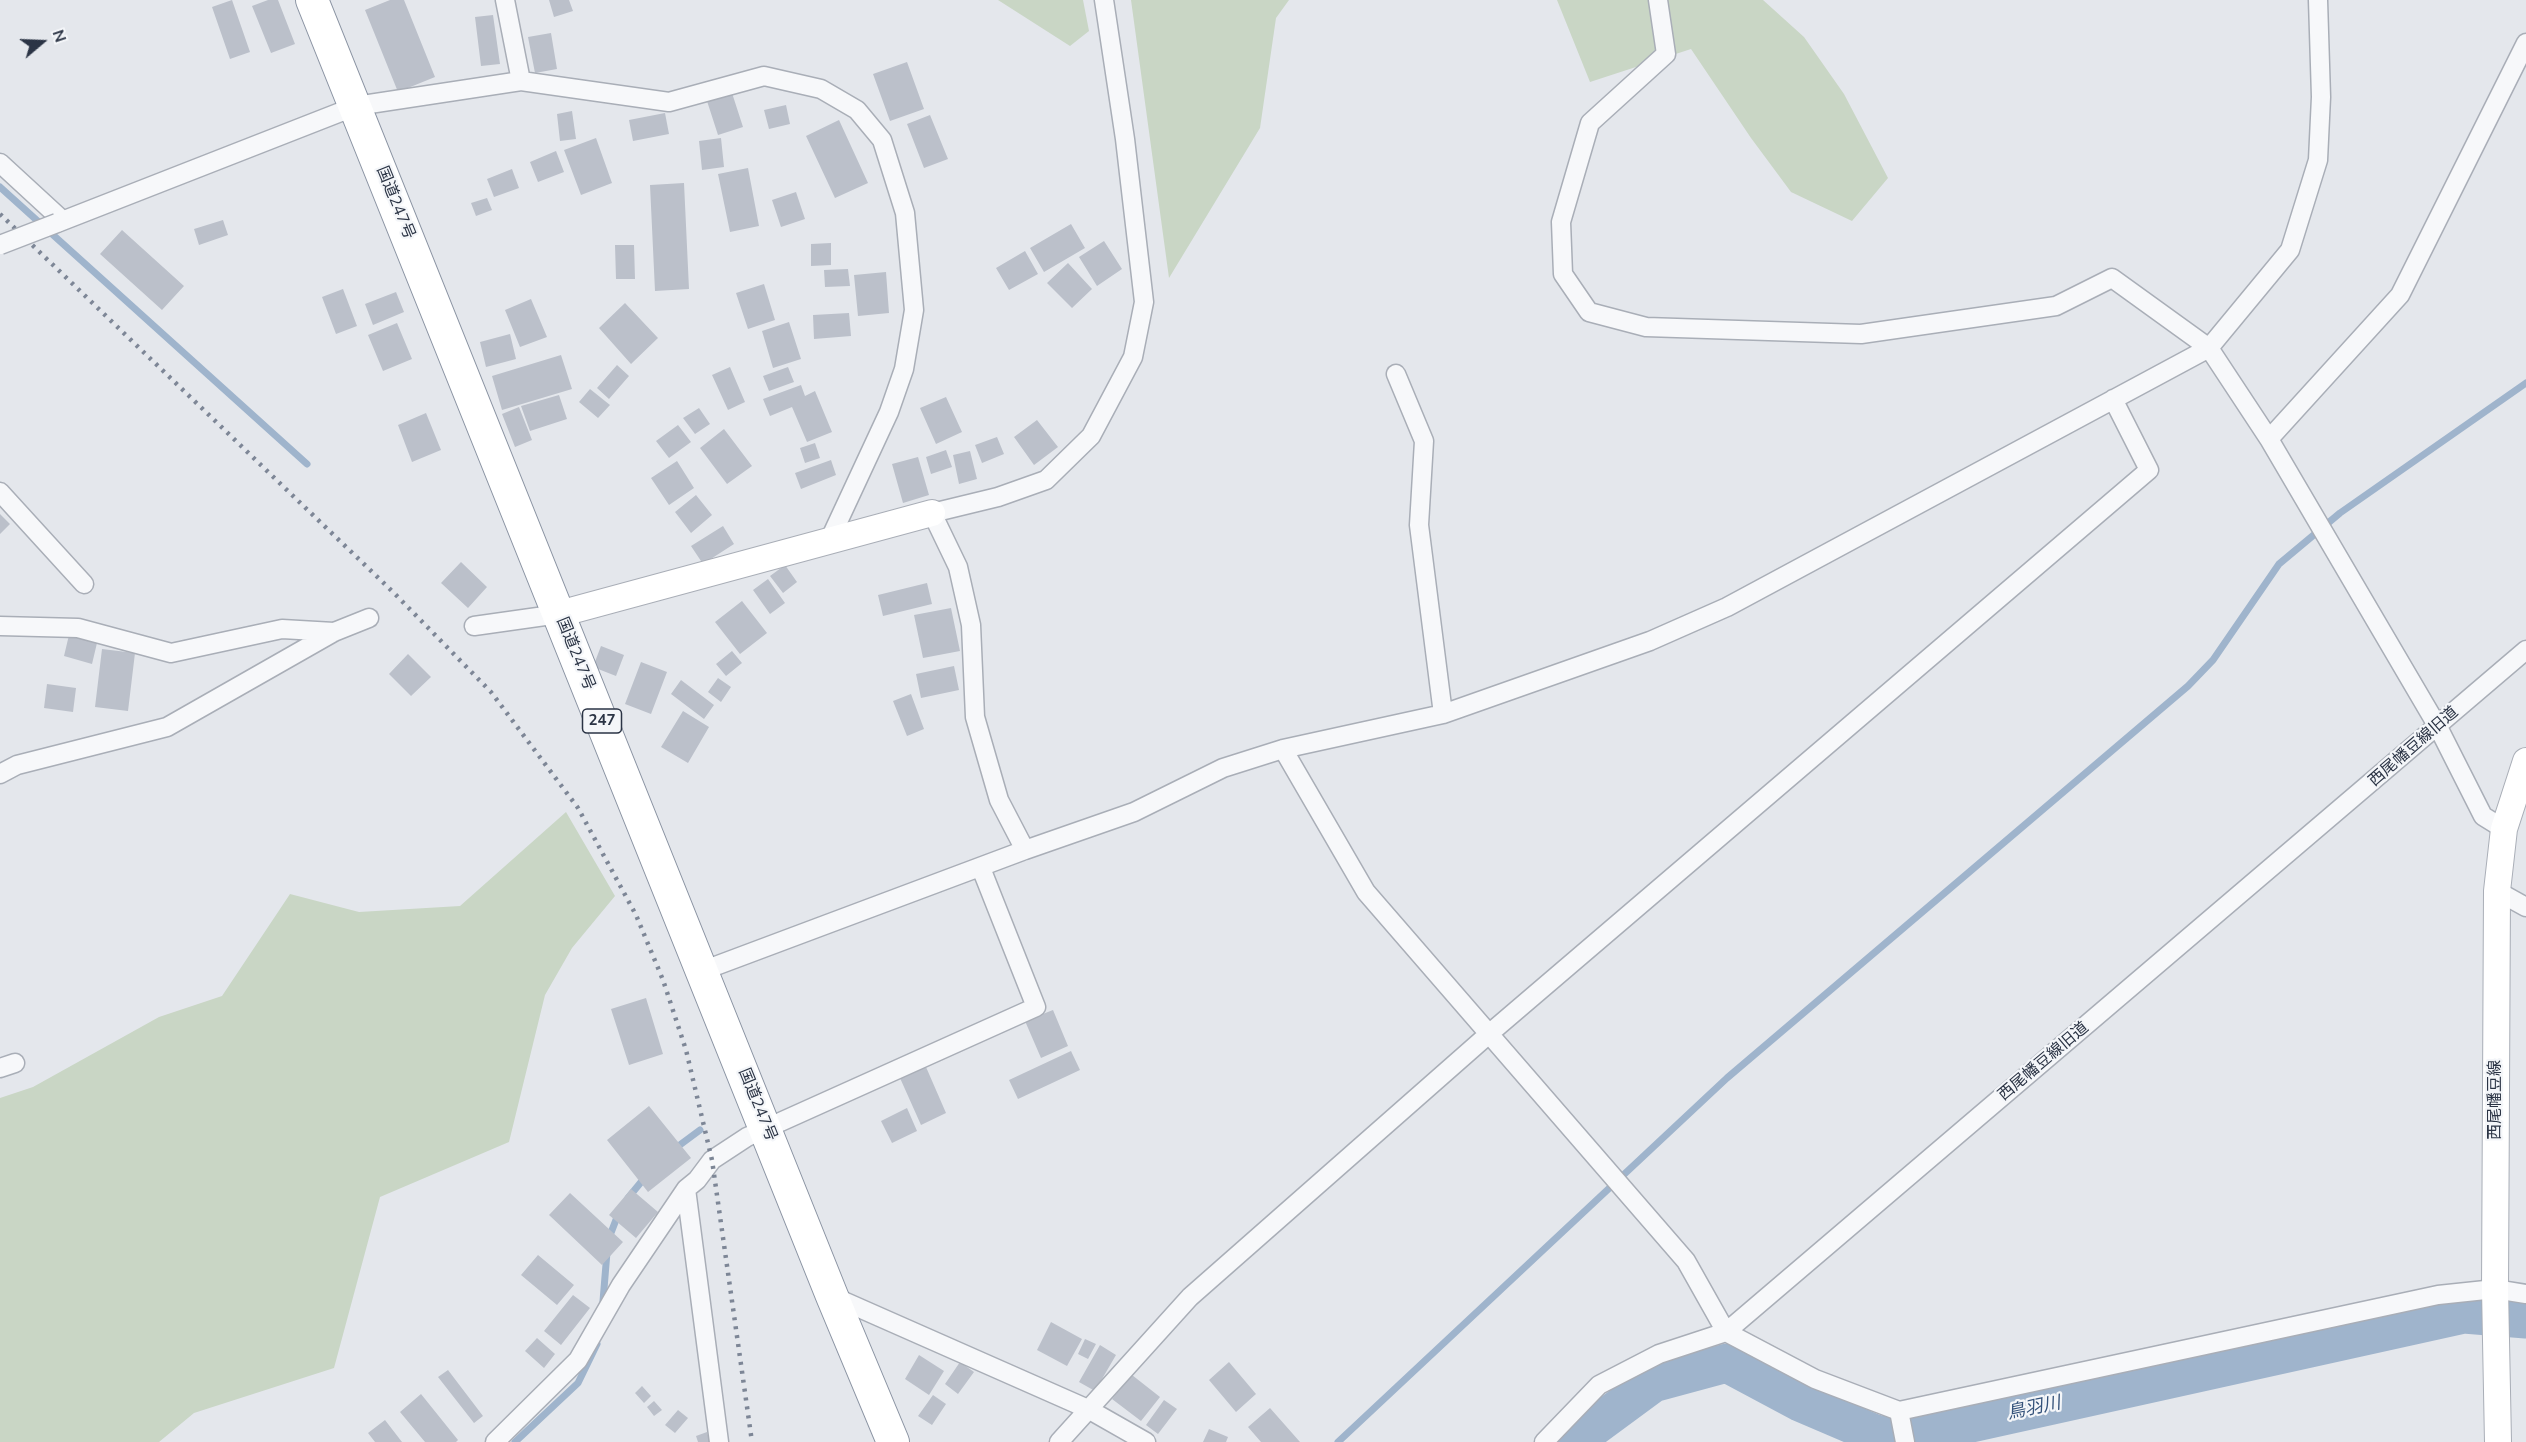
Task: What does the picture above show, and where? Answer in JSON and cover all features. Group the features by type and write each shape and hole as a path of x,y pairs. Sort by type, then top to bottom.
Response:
{"highway":[{"name":"国道247号","path":"312,0 832,1296 893,1442"}],"main road":[{"path":"559,614 933,513"},
{"name":"西尾幡豆線","path":"2498,1442 2495,1289 2497,891 2504,829 2526,761"}],"street":[{"path":"505,0 521,81"},
{"path":"1025,850 999,800 975,717 971,625 958,567 933,513 998,497 1046,480 1091,436 1133,357 1144,302 1125,139 1104,0"},
{"path":"1658,0 1666,54 1590,123 1561,222 1563,274 1589,312 1646,327 1861,334 2056,306 2112,278 2209,348 2269,439 2438,727 2483,816 2504,829"},
{"path":"702,971 1025,850 1134,812 1222,768 1283,749 1443,714 1650,641 1728,607 2209,348 2290,250 2294,238 2318,160 2321,97 2318,0"},
{"path":"2269,439 2400,295 2526,42"},
{"path":"0,245 356,106 521,81 669,102 764,76 821,89 857,110 882,141 905,213 914,310 904,369 889,412 830,541"},
{"path":"0,163 59,221"},
{"path":"1396,374 1424,441 1419,525 1443,714"},
{"path":"1059,1442 1190,1297 1490,1033 2149,470 2113,399"},
{"path":"0,492 84,584"},
{"path":"474,626 559,614"},
{"path":"0,774 17,765 166,727 334,632 369,618"},
{"path":"0,626 78,628 171,653 282,629 334,632"},
{"name":"西尾幡豆線旧道","path":"1544,1442 1599,1384 1659,1354 1726,1332 2526,651"},
{"path":"1283,749 1366,892 1686,1261 1726,1332 1815,1379 1899,1412 2438,1295 2495,1289 2526,1294"},
{"path":"495,1442 578,1360 621,1285 686,1189 697,1180 712,1160 747,1137 1036,1007 981,868"},
{"path":"2497,891 2526,907"},
{"path":"686,1189 719,1442"},
{"path":"832,1296 1088,1409 1146,1442"},
{"path":"1899,1412 1905,1442"}],"green space":[{"path":"998,0 1083,0 1089,31 1070,46"},
{"path":"1131,0 1289,0 1276,18 1260,128 1169,278"},
{"path":"1557,0 1763,0 1804,37 1844,94 1888,178 1852,221 1791,192 1751,138 1691,49 1590,82"},
{"path":"566,812 615,896 572,948 545,995 509,1142 380,1197 334,1368 194,1413 159,1442 0,1442 0,1098 33,1087 159,1017 222,996 290,894 359,912 460,906"}],"building":[{"path":"232,0 250,52 230,59 212,7"},
{"path":"268,0 278,0 295,44 271,53 252,6"},
{"path":"390,0 404,0 435,77 398,92 365,10"},
{"path":"549,0 569,0 573,11 554,17"},
{"path":"493,15 500,64 481,66 475,17"},
{"path":"551,33 557,69 535,73 528,37"},
{"path":"907,62 924,109 890,121 873,74"},
{"path":"732,93 743,127 718,135 707,101"},
{"path":"786,105 790,124 769,129 764,110"},
{"path":"572,111 576,139 560,141 557,114"},
{"path":"665,113 669,134 633,141 629,120"},
{"path":"930,115 948,159 924,168 907,124"},
{"path":"839,120 868,183 835,198 806,136"},
{"path":"596,138 612,183 581,195 564,150"},
{"path":"721,138 724,167 702,170 699,141"},
{"path":"556,151 564,172 538,182 530,162"},
{"path":"748,168 759,226 730,232 718,174"},
{"path":"512,169 519,188 494,197 487,179"},
{"path":"684,183 689,289 655,291 650,185"},
{"path":"796,192 805,219 781,227 772,200"},
{"path":"487,198 492,210 476,216 471,203"},
{"path":"223,220 228,235 199,245 194,229"},
{"path":"1071,224 1085,248 1044,272 1030,248"},
{"path":"122,230 184,286 162,310 100,254"},
{"path":"1104,241 1122,269 1097,286 1079,257"},
{"path":"831,243 831,265 811,266 811,244"},
{"path":"615,245 634,245 635,279 616,279"},
{"path":"1025,251 1038,274 1009,290 996,268"},
{"path":"1068,263 1092,289 1072,308 1047,283"},
{"path":"848,269 850,286 825,287 824,270"},
{"path":"886,272 889,313 858,316 854,275"},
{"path":"764,284 775,320 748,329 736,293"},
{"path":"343,289 357,326 336,334 322,297"},
{"path":"396,292 404,312 373,325 365,304"},
{"path":"531,299 547,337 520,347 505,310"},
{"path":"625,303 658,338 631,364 599,328"},
{"path":"849,313 851,336 814,339 813,315"},
{"path":"789,322 801,359 773,368 762,331"},
{"path":"397,323 412,359 383,371 368,335"},
{"path":"510,334 516,359 486,367 480,342"},
{"path":"561,355 572,389 502,410 492,376"},
{"path":"617,365 629,376 609,399 597,388"},
{"path":"730,367 745,402 728,410 712,375"},
{"path":"788,367 794,382 769,391 763,376"},
{"path":"801,385 805,396 815,391 832,432 807,442 792,407 770,416 763,399"},
{"path":"590,389 610,405 598,418 579,402"},
{"path":"559,395 567,419 530,431 521,406"},
{"path":"946,397 962,432 936,444 920,408"},
{"path":"519,407 532,440 515,447 502,414"},
{"path":"699,408 710,424 695,434 683,418"},
{"path":"426,413 441,450 412,462 398,425"},
{"path":"1037,420 1058,447 1034,465 1014,437"},
{"path":"678,425 691,442 669,458 656,441"},
{"path":"724,429 752,466 727,484 700,448"},
{"path":"997,437 1004,454 982,463 975,445"},
{"path":"815,443 820,458 805,463 800,448"},
{"path":"946,450 952,467 931,474 926,457"},
{"path":"970,451 977,479 959,484 953,455"},
{"path":"918,457 929,495 903,503 892,464"},
{"path":"831,460 836,475 801,489 795,473"},
{"path":"677,461 694,488 669,505 651,478"},
{"path":"696,495 712,515 691,533 675,512"},
{"path":"0,514 10,524 0,534"},
{"path":"723,526 734,544 703,564 691,546"},
{"path":"461,562 487,587 468,608 441,583"},
{"path":"785,565 797,582 783,593 770,576"},
{"path":"768,579 785,603 770,614 753,590"},
{"path":"927,583 932,604 883,616 878,595"},
{"path":"742,601 767,633 740,654 715,622"},
{"path":"951,608 960,651 923,658 914,615"},
{"path":"69,635 97,643 92,664 64,656"},
{"path":"601,646 624,655 616,676 593,667"},
{"path":"102,649 135,653 128,711 95,707"},
{"path":"732,651 742,663 726,676 716,664"},
{"path":"408,654 431,677 411,696 389,674"},
{"path":"641,662 667,672 651,714 625,704"},
{"path":"954,666 959,690 921,698 916,674"},
{"path":"718,678 731,687 721,702 708,692"},
{"path":"681,680 714,705 704,719 671,694"},
{"path":"47,684 76,688 73,712 44,708"},
{"path":"911,694 924,729 907,736 893,701"},
{"path":"683,711 709,727 688,763 661,747"},
{"path":"646,998 663,1054 629,1065 611,1009"},
{"path":"1053,1010 1068,1046 1041,1058 1025,1021"},
{"path":"1071,1051 1080,1070 1018,1099 1009,1080"},
{"path":"926,1067 946,1113 921,1125 900,1078"},
{"path":"649,1106 691,1158 648,1192 607,1140"},
{"path":"907,1108 917,1131 892,1143 881,1121"},
{"path":"631,1189 658,1212 636,1238 609,1215"},
{"path":"570,1193 623,1242 602,1265 549,1215"},
{"path":"538,1255 574,1285 557,1305 521,1275"},
{"path":"573,1295 590,1308 561,1345 544,1331"},
{"path":"1051,1322 1082,1339 1067,1366 1037,1350"},
{"path":"537,1338 555,1354 544,1368 525,1351"},
{"path":"1085,1339 1096,1344 1088,1359 1078,1354"},
{"path":"1100,1345 1116,1355 1095,1391 1079,1382"},
{"path":"919,1355 944,1371 929,1395 905,1379"},
{"path":"960,1362 974,1372 958,1394 945,1384"},
{"path":"1229,1362 1256,1394 1236,1412 1209,1380"},
{"path":"448,1370 483,1416 474,1423 438,1377"},
{"path":"1132,1375 1160,1397 1141,1421 1112,1399"},
{"path":"642,1386 651,1396 644,1403 635,1393"},
{"path":"421,1394 458,1440 456,1442 425,1442 400,1412"},
{"path":"933,1395 946,1404 932,1425 918,1416"},
{"path":"1164,1400 1177,1409 1158,1434 1146,1425"},
{"path":"654,1401 662,1410 654,1416 647,1407"},
{"path":"1270,1408 1300,1442 1261,1442 1248,1427"},
{"path":"678,1410 688,1418 675,1433 665,1425"},
{"path":"385,1420 402,1442 375,1442 368,1433"},
{"path":"1209,1429 1228,1437 1226,1442 1203,1442"},
{"path":"707,1432 710,1442 698,1442 696,1436"}],"waterway":[{"path":"0,187 307,464"},
{"path":"1338,1442 1727,1078 2188,686 2213,660 2279,564 2340,513 2526,383"},
{"path":"673,1150 700,1130"},
{"path":"628,1198 646,1176"},
{"path":"609,1238 619,1212"},
{"path":"603,1301 607,1252"},
{"name":"鳥羽川","path":"1573,1442 1653,1383 1727,1363 1800,1402 1877,1435 1926,1433 2464,1314 2526,1319"},
{"path":"515,1442 578,1383 597,1344"}],"railway":[{"path":"0,214 394,593 491,692 578,808 636,915 663,980 686,1050 712,1160 752,1442"}]}
